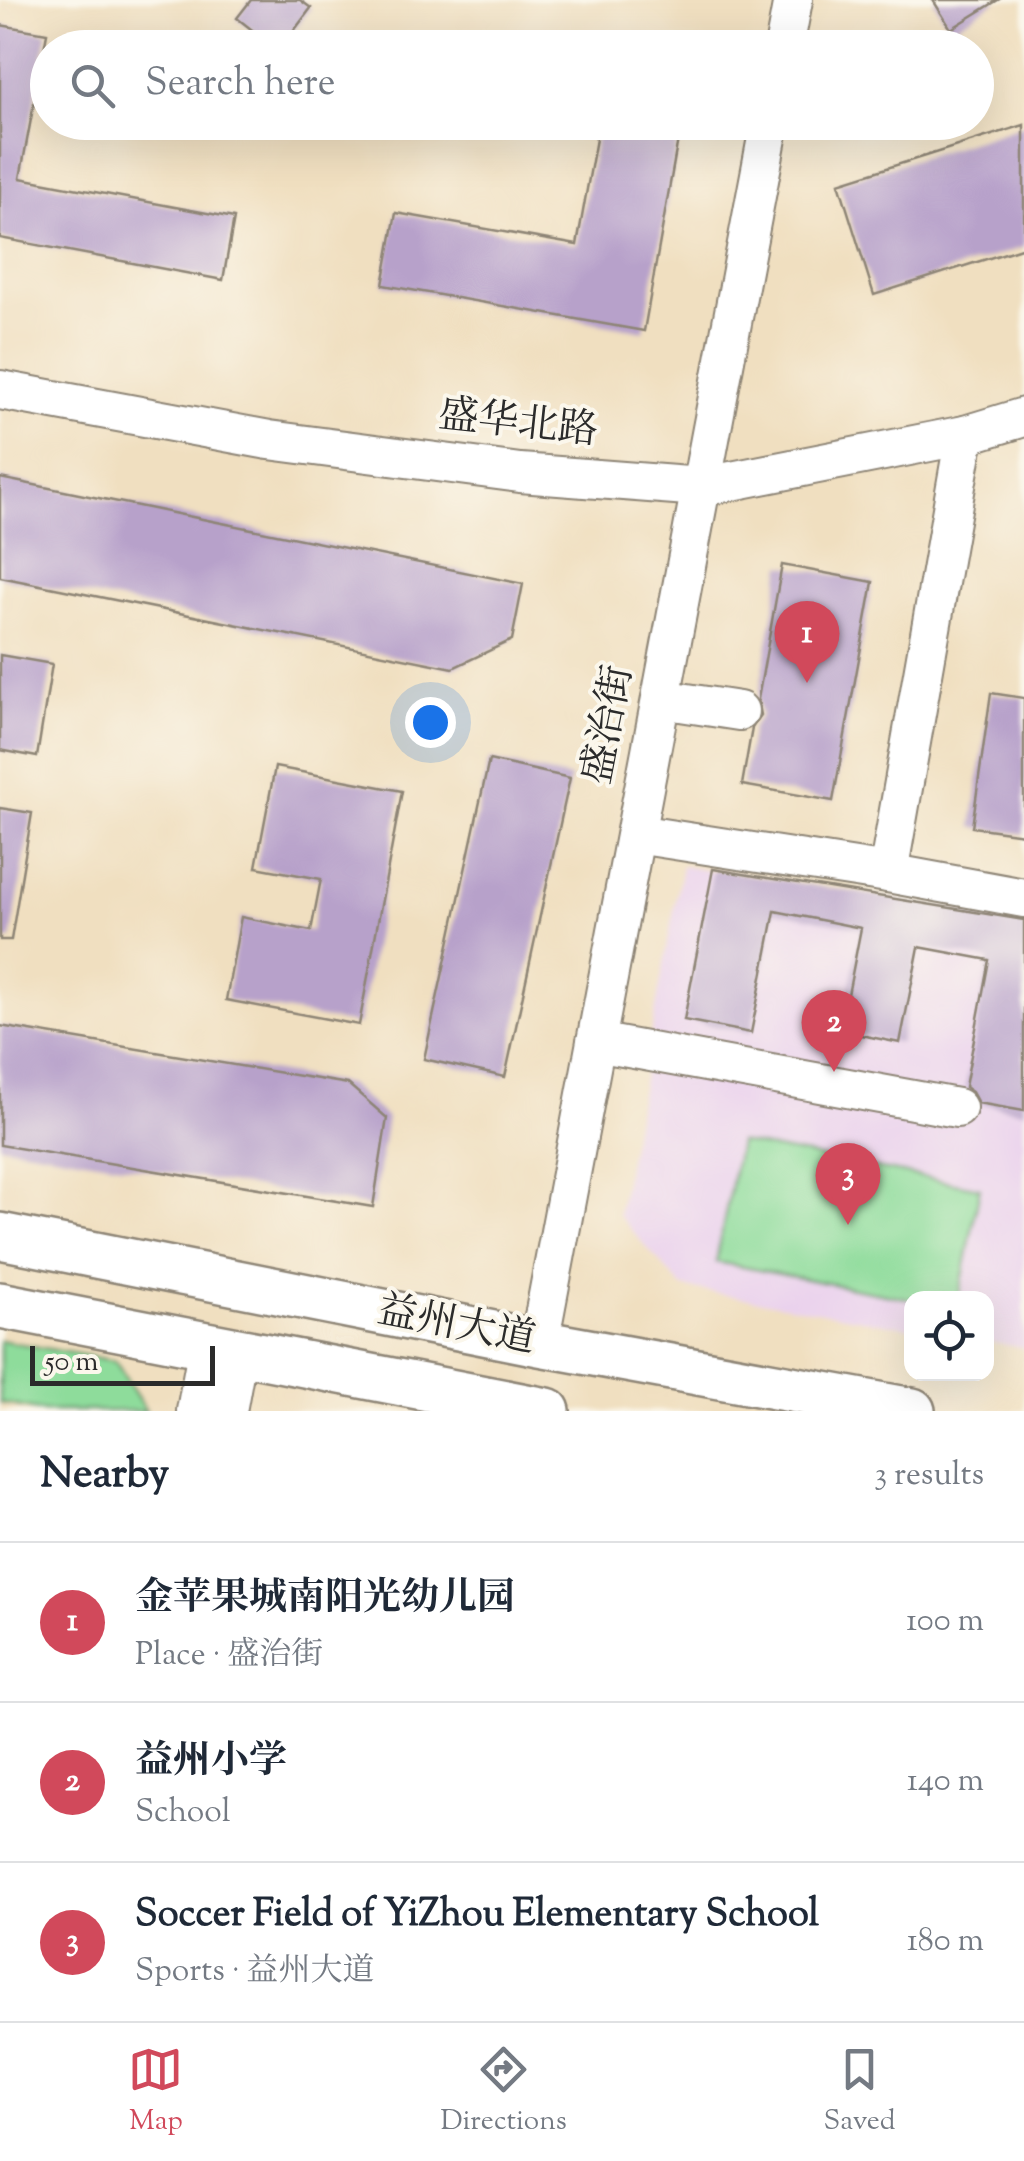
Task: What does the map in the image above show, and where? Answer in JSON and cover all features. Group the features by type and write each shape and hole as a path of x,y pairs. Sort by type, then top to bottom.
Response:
{"main road":[{"name":"益州大道","path":"0,1236 539,1343 912,1411"},
{"name":"益州大道","path":"0,1305 547,1411"}],"street":[{"path":"787,30 793,0"},
{"name":"盛治街","path":"539,1343 767,140"},
{"name":"盛华北路","path":"0,390 288,442 520,473 701,487 965,435 1024,417"},
{"path":"888,873 965,435"},
{"path":"661,699 739,712"},
{"path":"636,834 1024,898"},
{"path":"596,1042 957,1108"},
{"path":"196,1411 223,1348"},
{"path":"223,1348 227,1411"}],"shaded area":[{"path":"682,866 1024,928 1024,1348 994,1343 994,1291 904,1291 904,1327 682,1287 618,1215"}],"green space":[{"path":"739,1142 980,1188 960,1291 904,1291 904,1298 716,1262"},
{"path":"0,1340 115,1361 146,1411 44,1411 0,1403"}],"building":[{"path":"251,0 300,0 311,8 294,30 252,30 237,18"},
{"path":"933,0 998,0 951,29"},
{"path":"0,25 30,30 30,124 20,178 234,218 223,280 0,238"},
{"path":"1024,125 1024,247 874,295 839,183 976,140 994,140 994,134"},
{"path":"596,140 678,140 644,331 383,285 396,213 577,245"},
{"path":"0,478 523,584 512,640 453,668 0,577"},
{"path":"782,565 873,582 833,801 742,785 752,728 761,715 758,699"},
{"path":"0,655 52,664 37,757 0,750"},
{"path":"991,693 1024,698 1024,834 972,827"},
{"path":"489,760 570,778 505,1077 424,1059"},
{"path":"275,767 402,791 359,1025 226,1000 241,917 311,931 321,879 256,867"},
{"path":"0,808 32,813 11,940 0,940"},
{"path":"713,869 1024,920 1024,1111 978,1103 965,1087 989,960 919,947 900,1043 841,1031 861,928 775,911 751,1033 684,1020"},
{"path":"0,1026 348,1084 387,1118 373,1207 0,1145"}],"place":[{"name":"金苹果城南阳光幼儿园","path":"807,683"},
{"name":"益州小学","path":"834,1072"},
{"name":"Soccer Field of YiZhou Elementary School","path":"848,1225"}]}
